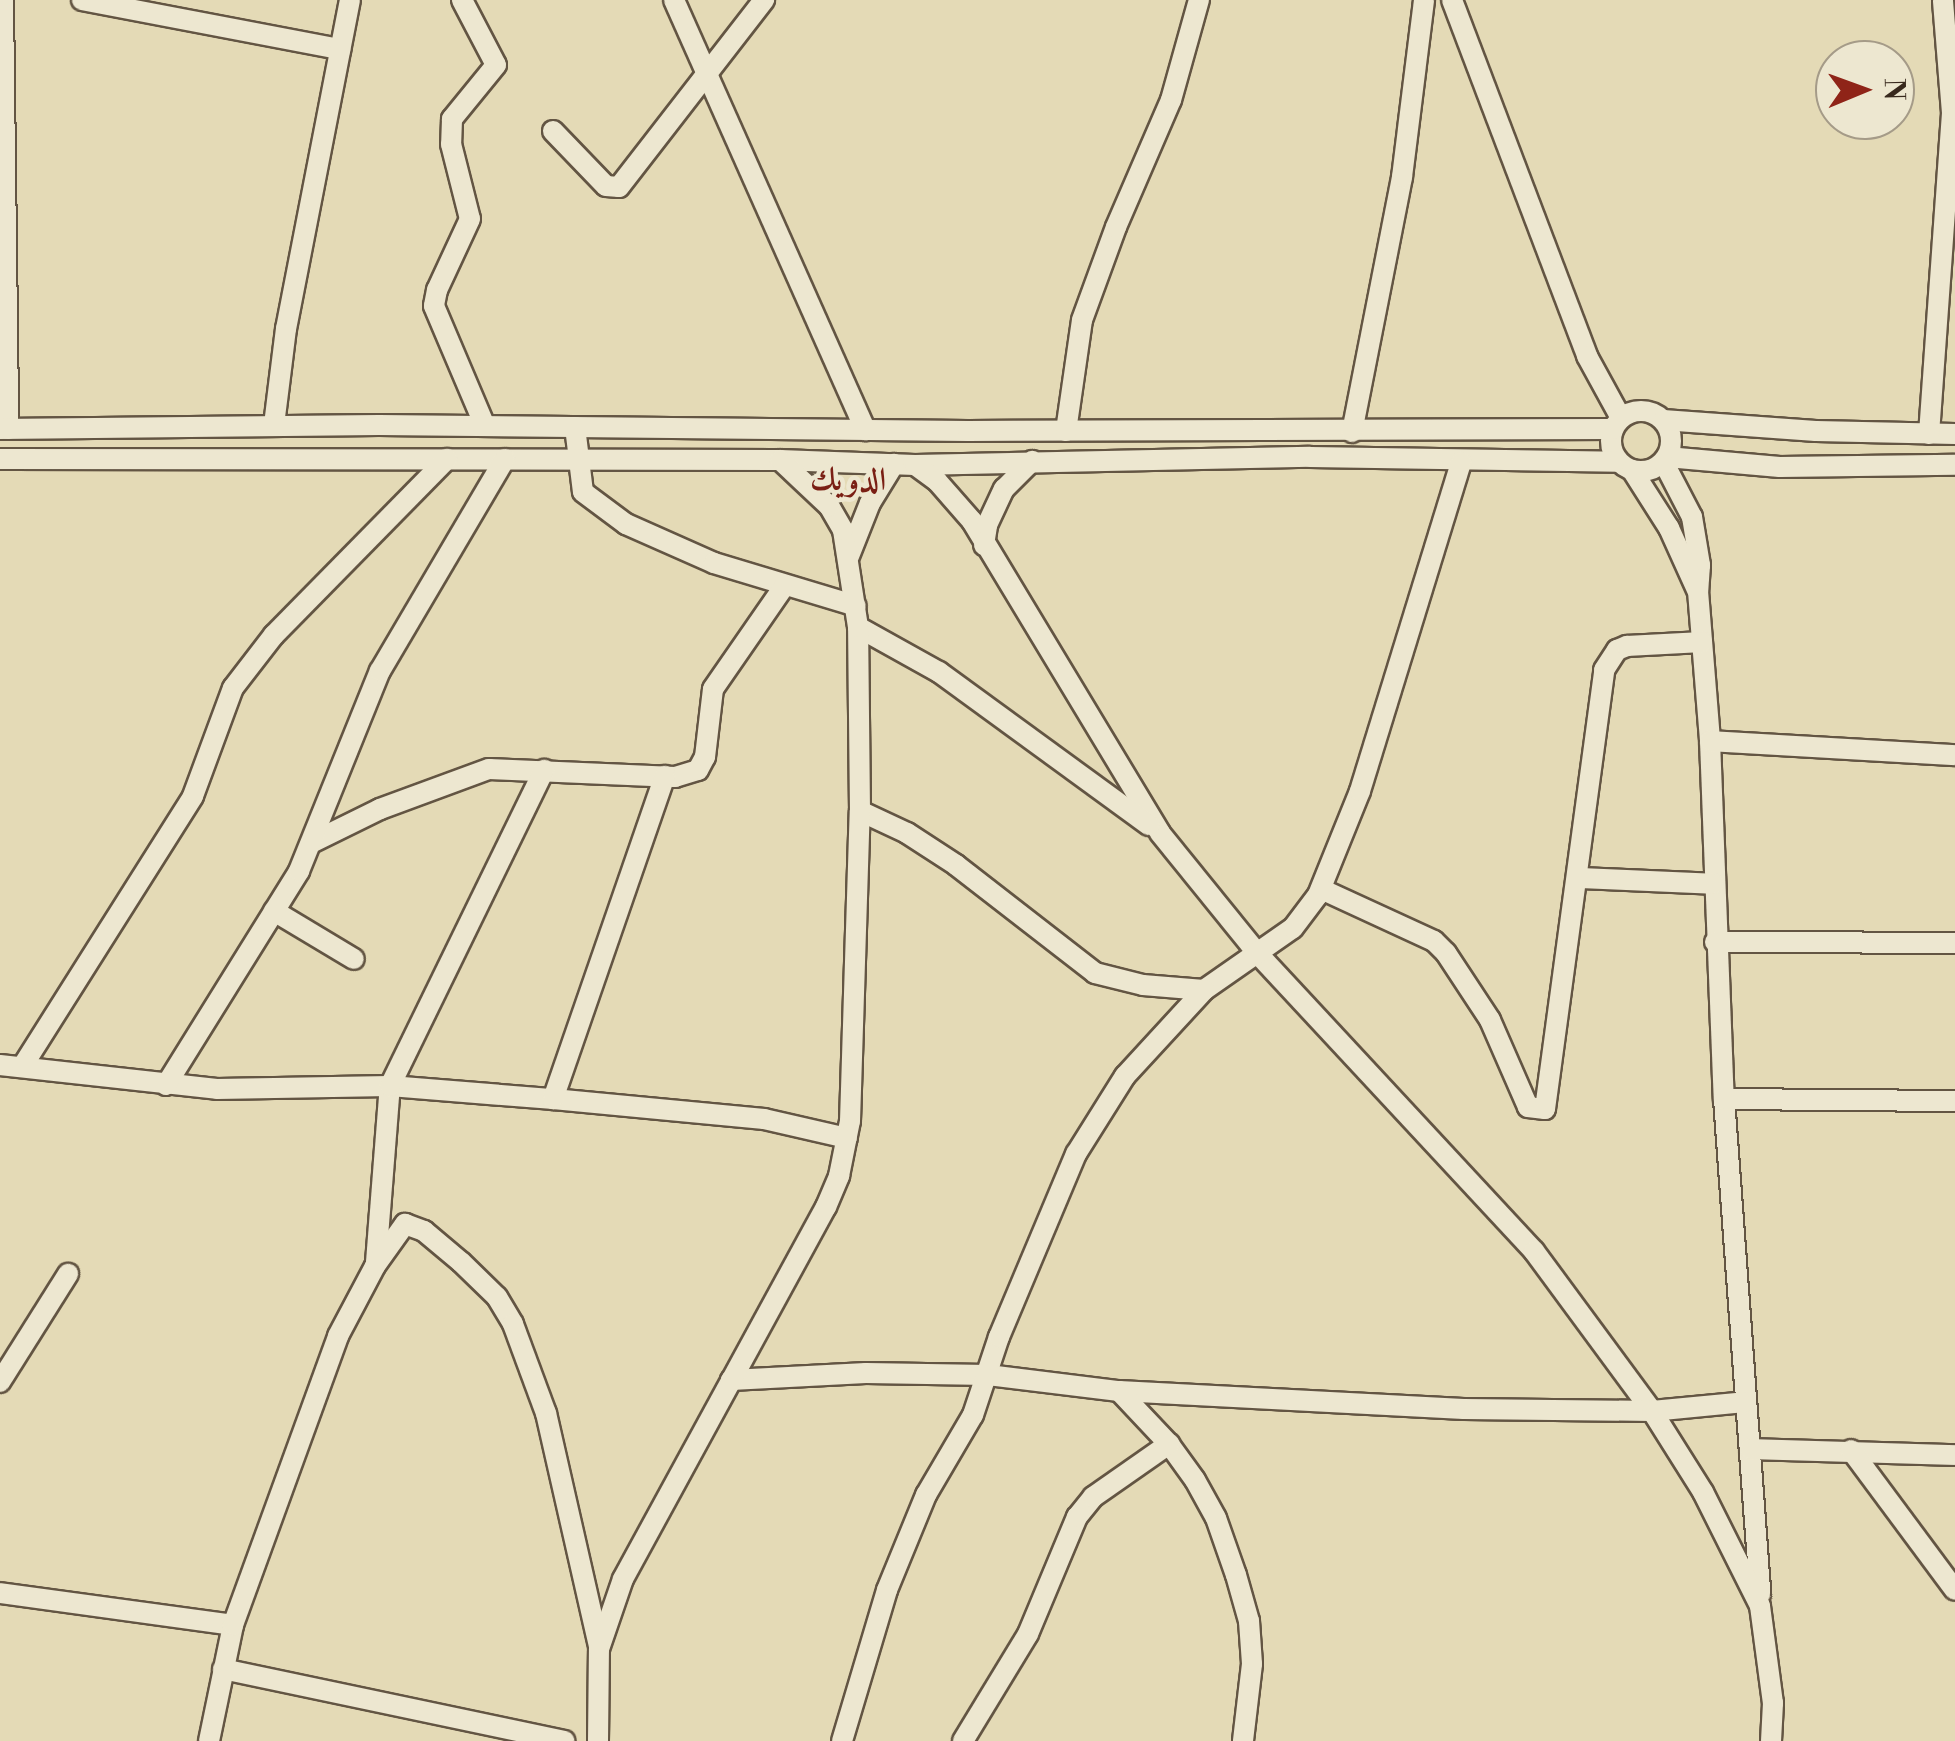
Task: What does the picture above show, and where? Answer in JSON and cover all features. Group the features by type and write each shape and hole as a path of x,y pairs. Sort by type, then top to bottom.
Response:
{"street":[{"path":"3,0 4,428 274,425 1352,432 1617,424 1644,411 1663,420 1955,434"},
{"path":"82,0 340,49"},
{"path":"274,425 286,329 350,0"},
{"path":"462,0 496,65 452,119 451,144 470,219 437,290 434,306 485,426"},
{"path":"674,0 865,430"},
{"path":"554,131 606,186 619,187 764,0"},
{"path":"1066,431 1082,320 1110,240 1171,100 1200,0"},
{"path":"1352,432 1402,177 1424,0"},
{"path":"1452,0 1617,424 1611,444 1663,518 1698,592"},
{"path":"1929,434 1950,189 1953,84 1943,0"},
{"path":"0,459 780,460 905,464 1310,457 1653,470 1666,460 1672,438 1663,420"},
{"path":"575,427 577,460 587,498 626,524 714,563 785,585 857,616 1160,833"},
{"path":"1109,459 1112,431"},
{"path":"22,1067 192,796 232,688 274,635 447,459"},
{"path":"166,1085 274,910 311,842 380,671 504,459"},
{"path":"599,1649 622,1579 826,1206 839,1176 847,1138 860,811 857,616 850,556 842,530 828,506 780,460"},
{"path":"1666,460 1780,467 1955,465"},
{"path":"1666,460 1692,516 1700,565 1698,592 1710,741 1724,1099 1760,1606 1771,1685 1771,1741"},
{"path":"984,545 1004,489 1032,461"},
{"path":"842,1741 894,1572 926,1495 974,1416 1035,1246 1094,1120 1147,1048 1204,990 1293,928 1321,889 1360,791 1461,462"},
{"path":"905,464 956,500 1160,833 1258,954 1534,1251 1652,1410 1703,1492 1760,1606"},
{"path":"850,556 870,503 905,464"},
{"path":"311,842 380,809 478,772 544,770 665,776 701,766 713,689 785,585"},
{"path":"1321,889 1434,941 1490,1020 1528,1107 1540,1112 1549,1096 1604,670 1617,650 1627,646 1702,642"},
{"path":"1710,741 1955,756"},
{"path":"375,1266 390,1086 544,770"},
{"path":"553,1100 665,776"},
{"path":"860,811 907,833 956,865 1095,973 1143,985 1204,990"},
{"path":"1579,878 1714,884"},
{"path":"274,910 354,959"},
{"path":"1715,942 1955,943"},
{"path":"0,1065 166,1085 390,1086 553,1100 764,1119 847,1138"},
{"path":"1724,1099 1955,1101"},
{"path":"209,1741 233,1625 338,1336 399,1227 413,1224 461,1262 504,1306 546,1413 599,1649 598,1741"},
{"path":"0,1382 68,1274"},
{"path":"731,1380 866,1373 988,1375 1119,1392 1464,1410 1652,1410 1745,1402"},
{"path":"1119,1392 1169,1444 1216,1518 1249,1620 1251,1700 1243,1741"},
{"path":"963,1741 1028,1634 1077,1517 1093,1497 1169,1444"},
{"path":"1750,1449 1955,1455"},
{"path":"1851,1450 1955,1590"},
{"path":"0,1593 233,1625"},
{"path":"223,1669 564,1741"}],"district":[{"name":"الدويك","path":"848,480"}]}
